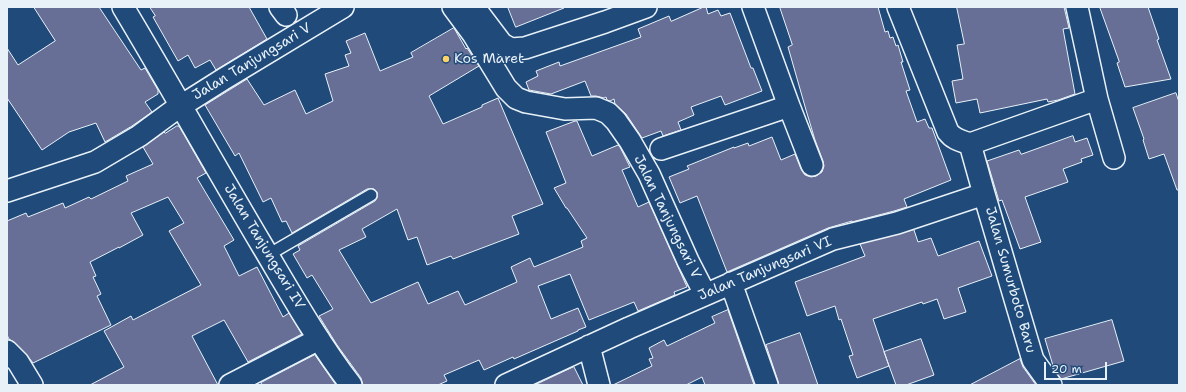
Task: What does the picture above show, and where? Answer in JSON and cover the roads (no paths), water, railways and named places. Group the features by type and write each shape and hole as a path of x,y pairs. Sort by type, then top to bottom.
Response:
{"street":[{"name":"Jalan Tanjungsari IV","path":"123,7 268,255 319,339 336,365 352,385"},
{"name":"Jalan Tanjungsari V","path":"7,191 95,162 139,136 182,106 343,7"},
{"name":"Jalan Tanjungsari V","path":"453,7 473,34 506,88 516,98 526,102 565,109 596,108 608,113 616,121 650,174 688,261 705,294"},
{"path":"474,7 502,44 511,49 525,48 646,7"},
{"path":"753,7 812,165"},
{"path":"898,7 948,132 952,137 958,140 970,144 1097,99"},
{"path":"1077,7 1097,99 1114,158"},
{"path":"661,149 789,106"},
{"path":"970,144 984,194"},
{"name":"Jalan Tanjungsari VI","path":"506,385 628,328 833,240 897,223 984,194"},
{"name":"Jalan Sumurboto Baru","path":"984,194 1033,360 1051,385"},
{"path":"731,283 767,385"},
{"path":"230,385 319,339"},
{"path":"589,346 599,385"},
{"path":"7,351 20,366 32,385"}],"lane":[{"path":"268,255 371,195"}],"place":[{"name":"Kos Maret","path":"446,59"}]}
